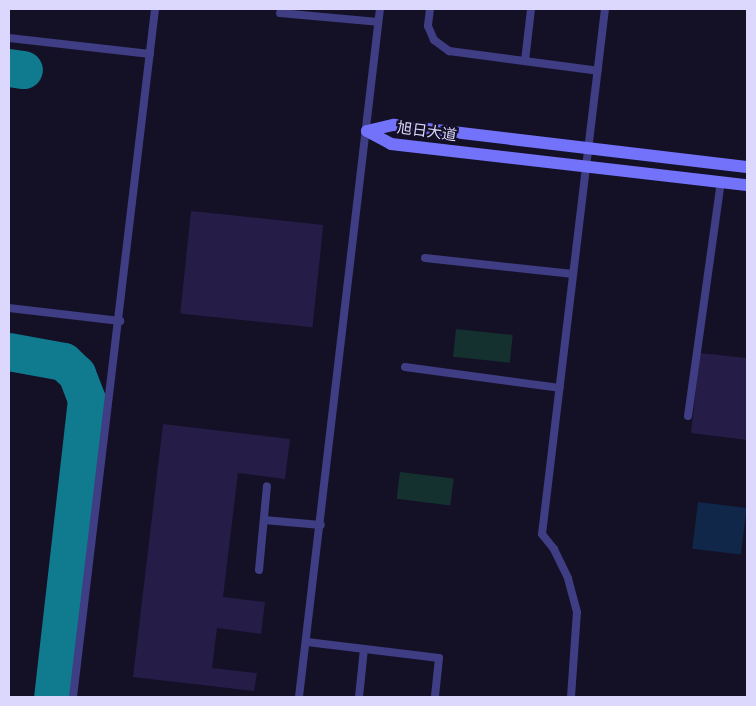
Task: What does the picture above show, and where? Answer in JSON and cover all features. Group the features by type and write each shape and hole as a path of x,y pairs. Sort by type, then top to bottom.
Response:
{"main road":[{"name":"旭日大道","path":"367,132 394,125 747,167"},
{"name":"旭日大道","path":"367,132 391,144 747,185"}],"lane":[{"path":"73,697 120,321 155,9"},
{"path":"299,697 321,525 380,9"},
{"path":"430,9 428,26 434,40 449,51 598,71"},
{"path":"525,61 531,9"},
{"path":"571,697 577,612 568,578 554,549 542,534 605,9"},
{"path":"280,13 378,22"},
{"path":"9,38 150,54"},
{"path":"688,416 721,182"},
{"path":"425,258 573,274"},
{"path":"9,308 120,321"},
{"path":"405,367 560,388"},
{"path":"259,570 267,486"},
{"path":"264,520 321,525"},
{"path":"307,642 439,658 435,697"},
{"path":"359,697 364,649"}],"green space":[{"path":"456,329 513,335 510,363 453,357"},
{"path":"400,472 454,479 450,505 397,499"}],"water":[{"path":"698,502 747,508 741,555 692,549"}],"building":[{"path":"191,211 323,225 313,327 180,313"},
{"path":"700,353 747,358 747,440 691,433"},
{"path":"163,424 290,439 285,479 238,473 223,597 265,602 261,634 217,628 212,668 257,673 254,691 133,677"}],"taxiway":[{"path":"9,68 24,70"},
{"path":"9,352 64,362 77,374 87,400 53,697"}]}
